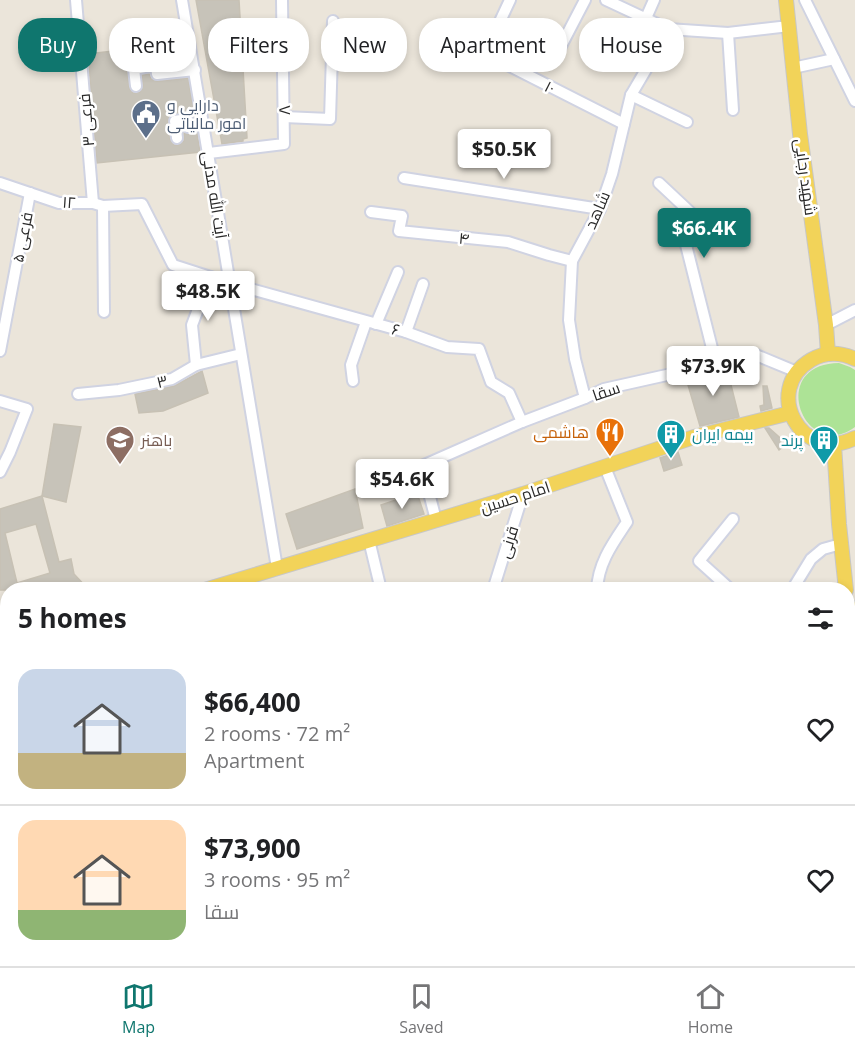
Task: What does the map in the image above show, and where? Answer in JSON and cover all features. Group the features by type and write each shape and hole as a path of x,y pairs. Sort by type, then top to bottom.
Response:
{"main road":[{"name":"شهید رجایی","path":"786,0 800,134 828,354"},
{"path":"788,20 795,0"},
{"path":"855,359 838,354 828,354 806,363 792,381 788,402 795,423 812,439 834,444 855,438"},
{"name":"امام حسین","path":"243,582 277,568 523,494 716,430 790,413"},
{"path":"834,444 845,582"}],"street":[{"name":"فرعی ۳","path":"76,0 98,204 104,312"},
{"name":"آیت الله مدنی","path":"182,0 185,18"},
{"name":"۸","path":"209,153 284,144 282,0"},
{"path":"502,18 510,0"},
{"path":"567,35 585,0"},
{"path":"606,0 646,18 654,0"},
{"path":"805,0 855,101"},
{"path":"684,30 728,33 788,20"},
{"path":"728,33 733,110"},
{"path":"794,68 834,59"},
{"path":"134,72 136,86"},
{"path":"157,72 157,74 176,72"},
{"name":"آیت الله مدنی","path":"195,72 277,568"},
{"path":"284,117 330,119 331,72"},
{"name":"۱۰","path":"521,72 624,124"},
{"name":"شاهد","path":"585,398 575,359 569,320 572,261 600,209 612,174 631,94 644,72"},
{"path":"631,94 687,122"},
{"path":"177,138 175,121 187,119 188,127 204,124"},
{"path":"404,178 600,209"},
{"name":"۱۲","path":"0,183 59,203 141,204"},
{"path":"659,183 691,213 692,226 683,233 716,364"},
{"name":"فرعی ۵","path":"0,351 30,193"},
{"name":"۶","path":"141,204 173,265 229,283 406,332 447,347 479,349 491,382 509,393 522,422"},
{"name":"۴","path":"371,212 402,216 399,231 508,242 572,261"},
{"path":"353,381 351,365 398,272"},
{"path":"195,364 192,325 210,277"},
{"path":"406,332 423,284"},
{"path":"826,325 855,310"},
{"name":"۳","path":"78,394 119,390 172,379 195,364 241,354"},
{"name":"سقا","path":"436,520 422,466 522,422 604,389 749,355 756,355 797,372"},
{"path":"0,401 27,409 0,472"},
{"path":"597,582 605,555 627,522 605,467"},
{"name":"قرنی","path":"496,582 523,494"},
{"path":"722,582 699,561 733,519"},
{"path":"369,540 379,582"},
{"path":"797,582 811,559 823,549 841,544"}],"green space":[{"path":"839,363 855,370 855,427 837,435 821,433 808,423 800,409 799,393 804,379 817,368"}],"building":[{"path":"196,0 239,0 240,18 208,18 208,66"},
{"name":"دارایی و امور مالیاتی","path":"109,52 109,72 127,72 129,87 133,93 140,92 143,86 142,75 149,74 151,79 157,81 188,78 195,118 189,112 170,116 168,121 170,139 174,145 178,145 184,141 184,133 197,133 200,152 97,163 89,72 97,72 97,53"},
{"path":"209,72 243,72 247,138 243,141 222,144"},
{"path":"727,369 739,417 700,426 686,378"},
{"path":"202,371 208,393 163,411 139,413 135,394 174,386"},
{"path":"763,386 767,386 772,408 761,411 760,406 764,405"},
{"path":"54,424 81,427 66,502 42,496"},
{"path":"765,428 769,428 787,444 779,450"},
{"name":"بیمه ایران","path":"678,452 682,465 664,471 660,458"},
{"path":"355,489 363,528 297,549 286,514"},
{"path":"417,493 424,514 387,526 381,505"},
{"path":"42,496 59,562 71,559 74,574 82,582 20,582 50,573 36,524 5,533 17,582 0,582 0,509"}],"place":[{"name":"دارایی و امور مالیاتی","path":"146,140"},
{"name":"هاشمی","path":"610,458"},
{"name":"بیمه ایران","path":"671,460"},
{"name":"باهنر","path":"120,466"},
{"name":"پرند","path":"824,466"}]}
